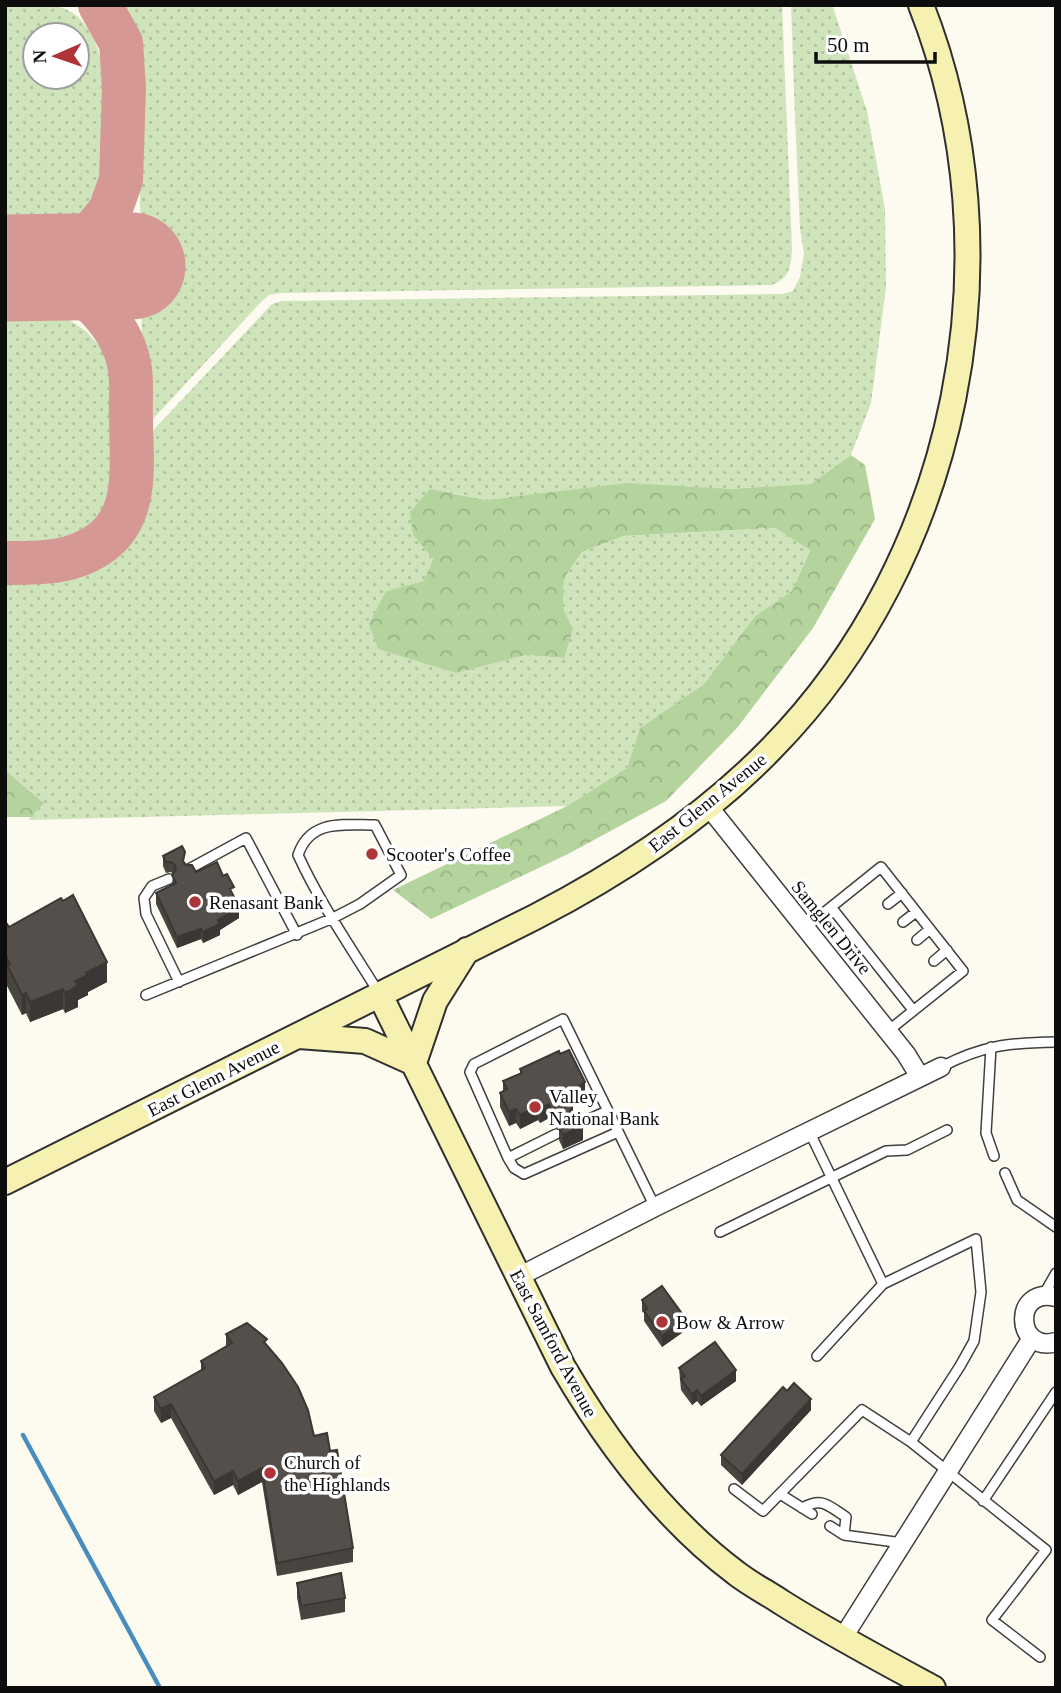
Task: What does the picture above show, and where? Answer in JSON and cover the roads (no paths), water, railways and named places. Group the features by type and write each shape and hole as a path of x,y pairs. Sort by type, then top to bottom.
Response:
{"main road":[{"name":"East Glenn Avenue","path":"5,1182 467,949 536,917 612,874 677,831 772,749 844,660 901,559 930,488 956,389 964,336 967,213 959,145 948,92 921,5"},
{"path":"295,1036 365,1041 414,1063 435,1001 467,949"},
{"name":"East Samford Avenue","path":"380,995 563,1367 592,1418 623,1459 680,1522 736,1574 842,1639 933,1688"}],"street":[{"name":"Samglen Drive","path":"708,806 906,1054 920,1077"},
{"path":"519,1277 941,1067"},
{"path":"1049,1296 1034,1299 1024,1312 1025,1328 1032,1338 1042,1343 1056,1342"},
{"path":"842,1639 1032,1338"}],"lane":[{"path":"146,995 297,935 333,918 360,904 401,875 375,825 338,825 321,828 302,844 298,855 309,878 333,918 380,995"},
{"path":"189,869 246,838 297,935"},
{"path":"805,928 881,867 902,893 963,971 888,1031"},
{"path":"169,879 152,886 144,898 146,914 179,982"},
{"path":"888,904 902,893"},
{"path":"831,907 855,930 885,966 901,987 913,1010"},
{"path":"903,922 916,912"},
{"path":"917,940 930,929"},
{"path":"934,961 947,950"},
{"path":"618,1132 524,1174 514,1168 508,1158 470,1072 474,1064 563,1019 655,1207"},
{"path":"941,1067 969,1052 1009,1043 1056,1042"},
{"path":"991,1047 986,1133 994,1156"},
{"path":"576,1125 607,1111"},
{"path":"720,1232 831,1176 887,1151 906,1150 947,1130"},
{"path":"809,1131 883,1284"},
{"path":"508,1158 556,1134"},
{"path":"1005,1173 1017,1200 1056,1227"},
{"path":"817,1356 883,1284 976,1239 981,1292 974,1340 911,1442"},
{"path":"1049,1296 1056,1273"},
{"path":"983,1501 1056,1392"},
{"path":"734,1489 763,1511 862,1410 911,1442 1046,1550 992,1620 1040,1657"},
{"path":"780,1494 812,1514"},
{"path":"802,1508 814,1501 821,1501 846,1517 844,1535"},
{"path":"830,1526 844,1535 902,1543"}],"waterway":[{"path":"23,1435 160,1688"}],"place":[{"name":"Scooter's Coffee","path":"372,854"},
{"name":"Renasant Bank","path":"195,902"},
{"name":"Valley National Bank","path":"535,1107"},
{"name":"Bow & Arrow","path":"662,1322"},
{"name":"Church of the Highlands","path":"270,1473"}]}
